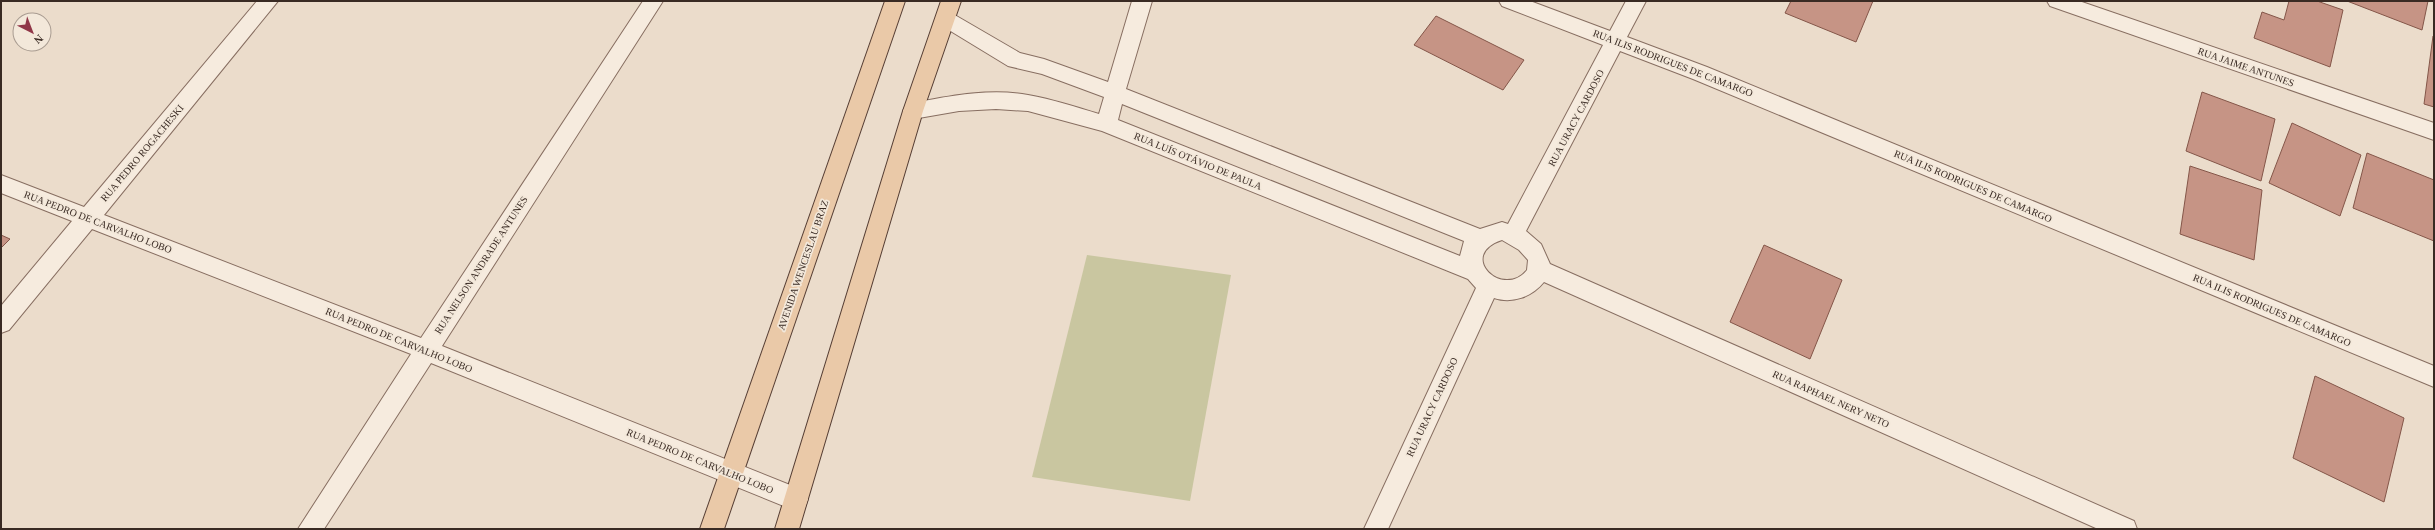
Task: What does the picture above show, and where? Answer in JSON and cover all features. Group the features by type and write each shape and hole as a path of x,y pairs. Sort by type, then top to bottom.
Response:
{"main road":[{"name":"AVENIDA WENCESLAU BRAZ","path":"712,529 895,1"},
{"path":"787,529 913,111 949,10"}],"street":[{"name":"RUA PEDRO ROGACHESKI","path":"1,322 268,1"},
{"name":"RUA NELSON ANDRADE ANTUNES","path":"310,529 653,1"},
{"path":"1106,124 1142,1"},
{"name":"RUA ILIS RODRIGUES DE CAMARGO","path":"1509,1 1700,73 2434,377"},
{"name":"RUA URACY CARDOSO","path":"1514,234 1636,1"},
{"name":"RUA JAIME ANTUNES","path":"2057,1 2434,132"},
{"path":"949,10 1015,60 1044,67 1114,93 1480,238"},
{"name":"RUA LUÍS OTÁVIO DE PAULA","path":"913,111 959,103 996,101 1028,103 1106,124 1480,278"},
{"name":"RUA PEDRO DE CARVALHO LOBO","path":"1,184 426,350 730,474 796,499"},
{"path":"1502,232 1514,234 1534,248 1538,259 1538,269 1534,279 1525,287 1514,291 1501,291 1480,278 1469,259 1472,247 1480,238 1491,233 1502,232"},
{"name":"RUA RAPHAEL NERY NETO","path":"1538,269 2125,529"},
{"name":"RUA URACY CARDOSO","path":"1383,527 1480,278"}],"shaded area":[{"path":"1087,255 1231,275 1190,501 1032,477"}],"building":[{"path":"1791,1 1873,1 1856,42 1785,13"},
{"path":"2289,1 2317,1 2343,10 2330,67 2254,38 2262,12 2284,20"},
{"path":"2347,1 2428,1 2422,30"},
{"path":"1436,16 1524,60 1503,90 1414,45"},
{"path":"2433,36 2434,37 2434,107 2424,104"},
{"path":"2202,92 2275,119 2261,181 2186,151"},
{"path":"2292,123 2361,155 2340,216 2269,183"},
{"path":"2367,153 2434,180 2434,241 2353,208"},
{"path":"2190,166 2262,190 2254,260 2180,234"},
{"path":"1,235 10,239 1,248"},
{"path":"1764,245 1842,280 1810,359 1730,322"},
{"path":"2315,376 2404,418 2384,502 2293,458"}]}
